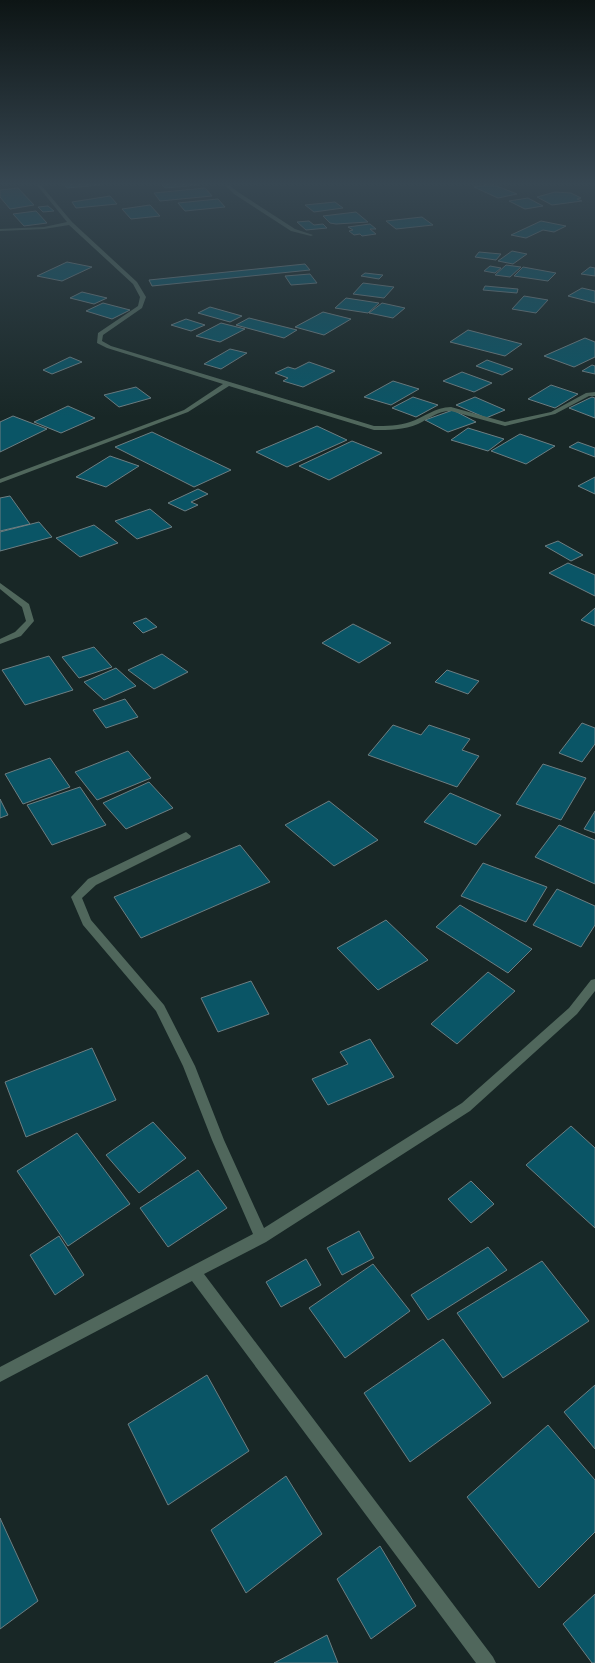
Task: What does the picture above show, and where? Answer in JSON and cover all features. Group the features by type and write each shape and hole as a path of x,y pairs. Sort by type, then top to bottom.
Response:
{"street":[{"path":"113,263 135,283 143,297 140,307 100,334 99,342 374,428 392,428 412,424 422,420 431,412 442,408 506,424 553,413 588,394 595,394"},
{"path":"0,481 186,410 229,383"},
{"path":"0,585 26,606 30,621 18,634 0,642"},
{"path":"186,836 92,882 76,897 87,922 160,1008 189,1066 218,1140 261,1237"},
{"path":"0,1375 261,1237 466,1107 573,1011 595,983"},
{"path":"194,1272 487,1663"}],"building":[{"path":"66,263 92,267 62,281 37,276"},
{"path":"305,264 310,270 152,286 149,280"},
{"path":"506,265 521,267 510,277 495,275"},
{"path":"490,266 501,268 495,273 484,271"},
{"path":"523,267 556,273 548,281 514,276"},
{"path":"590,267 595,268 595,276 581,274"},
{"path":"365,273 383,275 379,279 361,276"},
{"path":"310,274 317,283 291,285 285,276"},
{"path":"363,283 394,287 384,298 353,294"},
{"path":"485,286 518,289 517,293 483,290"},
{"path":"582,288 595,291 595,303 568,296"},
{"path":"82,292 107,298 94,304 70,298"},
{"path":"524,296 548,300 536,313 512,309"},
{"path":"346,298 379,303 368,313 335,308"},
{"path":"103,303 130,310 112,319 86,311"},
{"path":"382,303 405,308 393,318 369,313"},
{"path":"210,307 242,316 230,322 198,313"},
{"path":"323,312 351,319 324,335 295,327"},
{"path":"249,318 297,330 284,338 236,325"},
{"path":"186,319 205,325 191,331 171,325"},
{"path":"221,323 245,329 220,342 196,336"},
{"path":"468,330 522,344 505,356 450,342"},
{"path":"585,338 595,342 595,357 574,367 544,356"},
{"path":"230,349 247,353 221,369 204,364"},
{"path":"70,357 82,362 52,374 43,370"},
{"path":"487,360 513,369 502,375 476,366"},
{"path":"309,362 335,371 303,387 283,381 288,378 275,373 288,367 295,369"},
{"path":"592,365 595,366 595,374 582,371"},
{"path":"462,372 492,383 474,392 443,381"},
{"path":"393,381 419,389 391,405 364,397"},
{"path":"551,385 578,394 555,408 528,399"},
{"path":"136,387 151,398 119,407 104,395"},
{"path":"413,397 438,405 416,417 392,408"},
{"path":"475,397 505,410 486,418 456,405"},
{"path":"592,397 595,398 595,418 569,408"},
{"path":"68,406 95,418 61,433 34,422"},
{"path":"453,410 476,422 448,432 425,420"},
{"path":"13,416 47,429 0,452 0,422"},
{"path":"317,426 347,440 287,467 256,452"},
{"path":"468,428 504,439 488,451 451,440"},
{"path":"152,432 231,470 194,487 115,447"},
{"path":"520,434 555,446 526,464 491,451"},
{"path":"352,441 382,453 329,480 299,466"},
{"path":"578,442 595,448 595,457 569,447"},
{"path":"110,456 139,466 106,487 76,477"},
{"path":"595,477 595,494 578,486"},
{"path":"198,489 208,494 191,502 198,505 185,511 168,503"},
{"path":"10,496 30,524 0,531 0,498"},
{"path":"150,509 172,527 137,539 115,521"},
{"path":"39,522 52,537 0,551 0,532"},
{"path":"94,525 118,543 80,557 56,538"},
{"path":"558,541 583,555 571,561 545,546"},
{"path":"568,563 595,575 595,596 549,573"},
{"path":"595,608 595,626 581,620"},
{"path":"146,618 157,627 143,633 133,623"},
{"path":"353,624 391,643 359,663 322,643"},
{"path":"94,647 112,667 79,678 62,657"},
{"path":"162,654 188,672 154,689 128,670"},
{"path":"49,656 73,690 25,705 2,670"},
{"path":"116,668 136,686 104,700 84,682"},
{"path":"447,670 479,681 468,694 435,682"},
{"path":"125,699 138,717 106,728 93,710"},
{"path":"582,723 595,728 595,744 582,762 559,753"},
{"path":"393,725 421,735 429,725 470,739 462,750 479,756 457,787 368,755"},
{"path":"128,751 151,778 97,800 75,772"},
{"path":"50,758 70,787 23,804 5,774"},
{"path":"543,764 586,778 561,820 516,804"},
{"path":"149,782 173,808 126,829 103,803"},
{"path":"80,787 106,825 52,845 27,805"},
{"path":"450,793 501,815 476,845 424,822"},
{"path":"0,799 8,815 0,818"},
{"path":"329,801 378,840 334,866 285,825"},
{"path":"595,811 595,833 584,829"},
{"path":"559,825 595,840 595,884 535,857"},
{"path":"240,845 270,882 141,938 114,897"},
{"path":"483,863 547,887 526,922 461,896"},
{"path":"557,889 595,906 595,925 581,947 533,925"},
{"path":"460,905 532,949 508,973 436,927"},
{"path":"386,920 428,960 378,990 337,948"},
{"path":"488,972 515,991 457,1044 431,1024"},
{"path":"251,981 269,1014 218,1032 201,998"},
{"path":"370,1039 394,1077 328,1105 312,1079 348,1064 340,1052"},
{"path":"92,1048 116,1100 26,1137 5,1082"},
{"path":"153,1122 186,1158 139,1193 106,1155"},
{"path":"571,1126 595,1148 595,1228 526,1165"},
{"path":"77,1133 130,1204 68,1246 17,1171"},
{"path":"198,1170 227,1208 168,1247 140,1208"},
{"path":"471,1181 494,1204 471,1223 448,1199"},
{"path":"359,1231 374,1258 342,1275 327,1248"},
{"path":"59,1236 84,1275 55,1295 30,1255"},
{"path":"488,1247 507,1270 428,1320 411,1295"},
{"path":"306,1259 321,1285 281,1307 266,1282"},
{"path":"542,1261 589,1321 503,1378 457,1313"},
{"path":"373,1264 410,1311 345,1358 309,1308"},
{"path":"443,1339 491,1403 410,1462 364,1393"},
{"path":"207,1375 249,1451 168,1505 128,1424"},
{"path":"595,1385 595,1449 564,1412"},
{"path":"548,1425 595,1480 595,1532 539,1588 467,1497"},
{"path":"286,1476 322,1534 246,1593 211,1530"},
{"path":"0,1518 38,1601 0,1629"},
{"path":"380,1546 416,1606 371,1639 337,1579"},
{"path":"595,1594 595,1663 592,1663 563,1624"},
{"path":"327,1635 338,1663 274,1663"}]}
